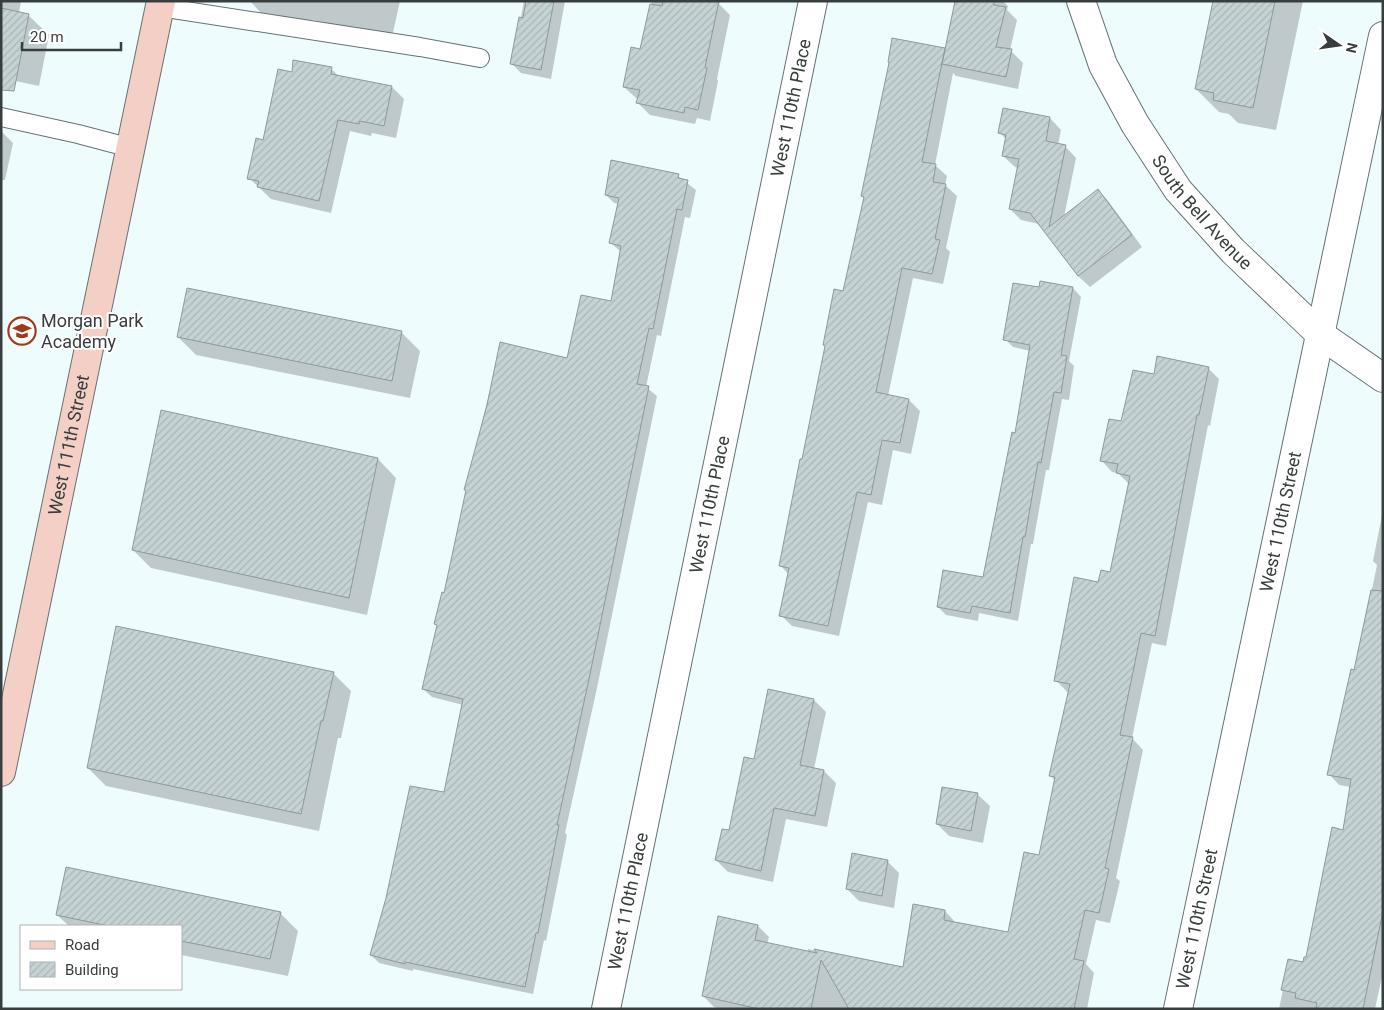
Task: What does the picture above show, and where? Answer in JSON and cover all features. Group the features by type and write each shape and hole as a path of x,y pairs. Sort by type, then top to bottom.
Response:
{"main road":[{"name":"West 111th Street","path":"1,772 7,715 160,4"}],"street":[{"name":"West 110th Place","path":"606,1009 813,1"},
{"name":"South Bell Avenue","path":"1081,1 1103,65 1135,124 1178,190 1233,251 1321,335 1383,378"},
{"name":"West 110th Street","path":"1178,1009 1383,36"}],"lane":[{"path":"160,4 480,58"},
{"path":"1,117 130,148"}],"building":[{"path":"526,1 554,1 541,70 510,64 519,17 523,18"},
{"path":"663,1 719,1 698,110 685,107 684,113 636,103 640,90 623,87 631,47 640,49 650,4 662,6"},
{"path":"955,1 994,1 994,5 1006,7 996,47 1012,49 1006,77 942,64"},
{"path":"1213,1 1275,1 1253,108 1213,100 1214,93 1195,89"},
{"path":"1,8 29,14 14,91 1,90"},
{"path":"892,38 945,48 922,162 936,164 933,182 946,184 935,239 940,240 932,274 902,268 876,392 909,399 900,443 882,440 871,495 857,492 828,626 779,616 789,568 779,566 825,346 823,345 834,289 843,291 864,197 861,196 889,63"},
{"path":"293,60 332,67 331,74 392,86 384,126 360,121 359,124 338,120 319,201 257,187 259,181 247,179 256,138 263,140 278,69 292,72"},
{"path":"1003,108 1050,117 1046,141 1066,145 1049,227 1098,189 1132,235 1078,276 1030,213 1009,209 1019,159 1002,156 1006,135 998,133"},
{"path":"611,160 679,174 678,178 688,180 682,210 677,209 653,329 649,328 637,384 649,386 557,825 559,825 538,933 536,933 525,987 405,962 405,964 370,955 386,898 410,786 444,792 463,699 422,689 437,625 434,624 442,592 444,593 466,490 464,490 487,405 500,342 567,358 581,295 611,301 621,246 609,243 619,198 605,195"},
{"path":"1040,281 1073,287 1061,355 1067,356 1061,393 1054,392 1041,463 1038,462 1010,613 972,606 970,613 937,607 943,570 983,577 1012,432 1015,433 1030,345 1003,340 1013,283 1039,287"},
{"path":"187,288 402,331 392,381 177,337"},
{"path":"1157,356 1209,367 1199,415 1197,415 1155,636 1141,633 1120,735 1133,737 1105,868 1109,869 1099,913 1085,910 1074,959 1084,961 1074,1009 849,1009 821,960 811,1009 759,1009 702,996 718,916 758,925 755,940 817,953 814,949 903,967 913,904 945,910 944,920 1008,932 1024,852 1039,855 1055,777 1049,776 1070,684 1054,681 1074,577 1098,582 1101,570 1110,572 1130,476 1116,473 1118,464 1100,461 1109,419 1121,421 1133,370 1154,374"},
{"path":"161,410 378,458 349,598 132,550"},
{"path":"1371,590 1383,591 1383,911 1363,1009 1316,1009 1317,1003 1295,998 1296,993 1281,990 1288,959 1303,962 1304,957 1306,957 1332,827 1343,830 1351,779 1327,775 1351,669 1354,670"},
{"path":"116,626 334,672 323,721 321,721 301,814 87,768"},
{"path":"768,689 814,699 800,765 824,770 815,816 774,808 761,871 715,860 722,829 729,830 744,757 754,759"},
{"path":"942,787 978,793 971,831 936,824"},
{"path":"852,853 888,860 882,896 846,889"},
{"path":"66,867 281,912 270,959 182,941 182,925 104,925 56,915"}],"place":[{"name":"Morgan Park Academy","path":"22,331"}]}
